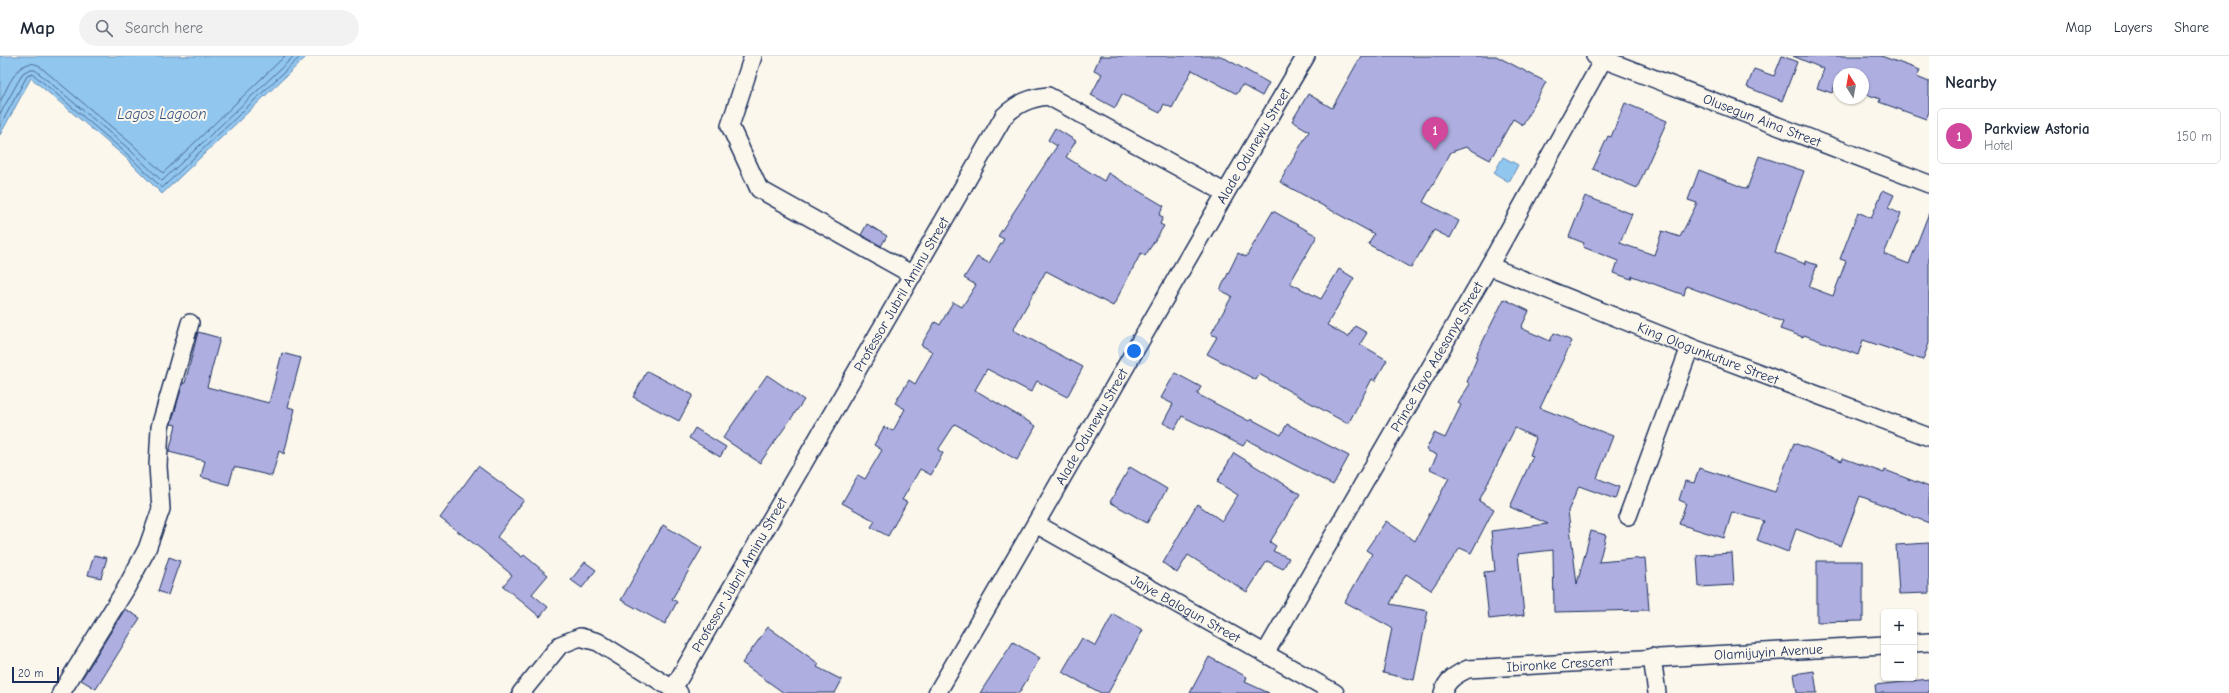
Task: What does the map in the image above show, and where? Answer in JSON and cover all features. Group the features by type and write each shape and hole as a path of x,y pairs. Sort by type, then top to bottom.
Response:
{"street":[{"path":"753,56 730,126 759,188 913,275"},
{"name":"Alade Odunewu Street","path":"937,693 1036,524 1224,192 1306,56"},
{"name":"Olusegun Aina Street","path":"1601,57 1929,184"},
{"name":"Prince Tayo Adesanya Street","path":"1266,652 1489,266 1601,57"},
{"name":"Professor Jubril Aminu Street","path":"676,691 1004,116 1015,106 1030,98 1048,96 1224,192"},
{"name":"King Ologunkuture Street","path":"1489,266 1690,347 1929,437"},
{"path":"61,693 124,590 147,549 161,509 158,466 160,427 190,323"},
{"path":"1628,516 1690,347"},
{"name":"Jaiye Balogun Street","path":"1036,524 1266,652 1335,693"},
{"path":"520,693 560,645 580,637 598,642 676,691"},
{"path":"1917,643 1929,642"},
{"name":"Olamijuyin Avenue","path":"1652,657 1881,645"},
{"path":"1652,657 1657,693"},
{"name":"Ibironke Crescent","path":"1443,693 1444,686 1455,675 1468,668 1652,657"}],"water":[{"name":"Lagos Lagoon","path":"0,56 307,56 162,194 124,156 31,78 0,135"},
{"path":"1503,157 1518,165 1509,182 1494,173"}],"building":[{"path":"1100,56 1221,56 1269,83 1262,96 1242,85 1237,94 1192,70 1172,108 1164,104 1160,113 1122,94 1115,108 1091,95 1102,74 1094,70"},
{"path":"1361,56 1496,56 1546,82 1523,125 1513,119 1490,160 1466,147 1451,152 1423,202 1459,221 1450,238 1434,230 1411,268 1368,244 1374,234 1280,182 1309,131 1292,121 1308,94 1332,108"},
{"path":"1782,56 1797,62 1782,101 1747,87 1754,69 1774,76"},
{"path":"1793,56 1881,56 1920,70 1917,77 1929,82 1929,112 1926,119 1879,102 1880,99 1869,95 1869,68 1833,68 1832,93 1817,88 1824,69"},
{"path":"1625,103 1667,121 1637,188 1593,169 1608,136 1611,137"},
{"path":"1055,128 1076,141 1066,157 1104,181 1108,173 1164,206 1159,215 1163,217 1160,224 1164,226 1145,256 1141,253 1113,306 1046,271 1013,330 1083,367 1067,397 1037,381 1031,392 987,369 975,390 1036,426 1017,460 955,424 938,450 943,453 931,475 920,469 902,500 907,502 888,536 871,527 875,521 842,503 858,475 865,479 882,450 874,445 884,427 893,431 905,409 895,403 909,380 915,384 933,352 921,345 935,322 940,325 953,302 962,307 976,285 964,278 977,257 989,263 1004,239 998,236 1057,146 1048,140"},
{"path":"1759,156 1804,171 1775,252 1805,264 1805,261 1817,265 1809,287 1833,296 1846,261 1840,259 1858,212 1871,218 1883,190 1894,195 1888,208 1901,214 1884,254 1909,264 1929,213 1929,343 1923,360 1863,340 1858,355 1804,335 1803,337 1780,329 1783,322 1686,286 1684,295 1632,276 1631,279 1614,273 1618,261 1583,247 1584,243 1569,237 1585,196 1632,214 1620,243 1654,255 1662,231 1680,237 1697,203 1688,200 1699,170 1747,189"},
{"path":"1273,211 1317,236 1290,283 1321,299 1339,269 1354,278 1327,325 1348,337 1355,326 1367,333 1360,344 1387,360 1375,381 1372,379 1348,424 1259,374 1256,380 1207,354 1217,337 1211,334 1232,296 1220,290 1238,253 1246,257"},
{"path":"867,224 887,236 881,246 861,235"},
{"path":"1504,299 1529,311 1521,328 1550,341 1554,333 1572,341 1540,408 1613,436 1597,478 1619,487 1615,499 1579,486 1568,511 1577,584 1591,531 1606,535 1599,562 1645,558 1649,610 1554,612 1553,550 1518,554 1524,615 1489,619 1484,572 1495,571 1491,531 1548,524 1510,507 1533,456 1530,455 1536,438 1515,428 1479,501 1494,509 1471,553 1460,548 1431,590 1406,574 1390,604 1428,611 1414,680 1383,673 1392,628 1345,602 1372,554 1366,550 1386,521 1415,541 1449,478 1430,469 1437,455 1426,450 1434,433 1445,438 1461,405 1458,403 1470,384 1467,382 1477,358 1475,357"},
{"path":"198,332 220,338 207,387 269,403 282,353 301,358 288,407 295,409 284,454 279,451 272,476 234,467 229,485 201,477 205,461 169,452 176,425 171,424 183,383 185,383"},
{"path":"647,371 693,395 679,421 633,397"},
{"path":"1175,373 1201,387 1197,394 1249,421 1251,419 1281,435 1287,424 1349,456 1333,485 1247,440 1243,446 1182,416 1175,429 1163,423 1173,404 1161,398"},
{"path":"767,375 804,400 760,463 723,438"},
{"path":"695,428 726,447 720,457 689,438"},
{"path":"1794,443 1842,461 1843,458 1884,473 1885,470 1929,487 1929,523 1860,496 1841,546 1796,529 1788,552 1757,540 1764,521 1732,512 1724,538 1679,524 1686,503 1679,500 1685,481 1694,483 1699,468 1775,492"},
{"path":"1234,453 1300,494 1270,542 1276,546 1273,551 1289,558 1283,569 1267,561 1247,592 1188,555 1177,573 1163,563 1197,504 1222,521 1238,495 1217,482"},
{"path":"478,466 524,500 497,537 522,557 524,555 548,575 532,594 548,607 540,617 503,586 512,575 440,518"},
{"path":"1130,467 1167,489 1147,523 1110,502"},
{"path":"663,525 702,548 672,599 677,602 665,624 621,600"},
{"path":"1929,543 1929,593 1899,594 1896,545"},
{"path":"1732,553 1734,585 1699,587 1697,555"},
{"path":"94,555 107,558 101,578 88,575"},
{"path":"169,557 180,561 168,595 158,591"},
{"path":"1817,561 1863,561 1863,621 1817,622"},
{"path":"585,562 596,570 582,588 571,580"},
{"path":"125,609 140,618 96,689 81,680"},
{"path":"1113,614 1143,630 1108,693 1101,693 1062,672 1082,638 1096,646"},
{"path":"768,627 819,664 817,667 842,680 835,693 784,693 742,663"},
{"path":"1013,642 1040,658 1019,693 980,693"},
{"path":"1209,657 1247,677 1245,682 1269,693 1190,693"},
{"path":"1814,671 1817,693 1797,693 1794,674"},
{"path":"1929,679 1929,693 1876,693 1875,685"}],"place":[{"name":"Parkview Astoria","path":"1435,150"}]}
